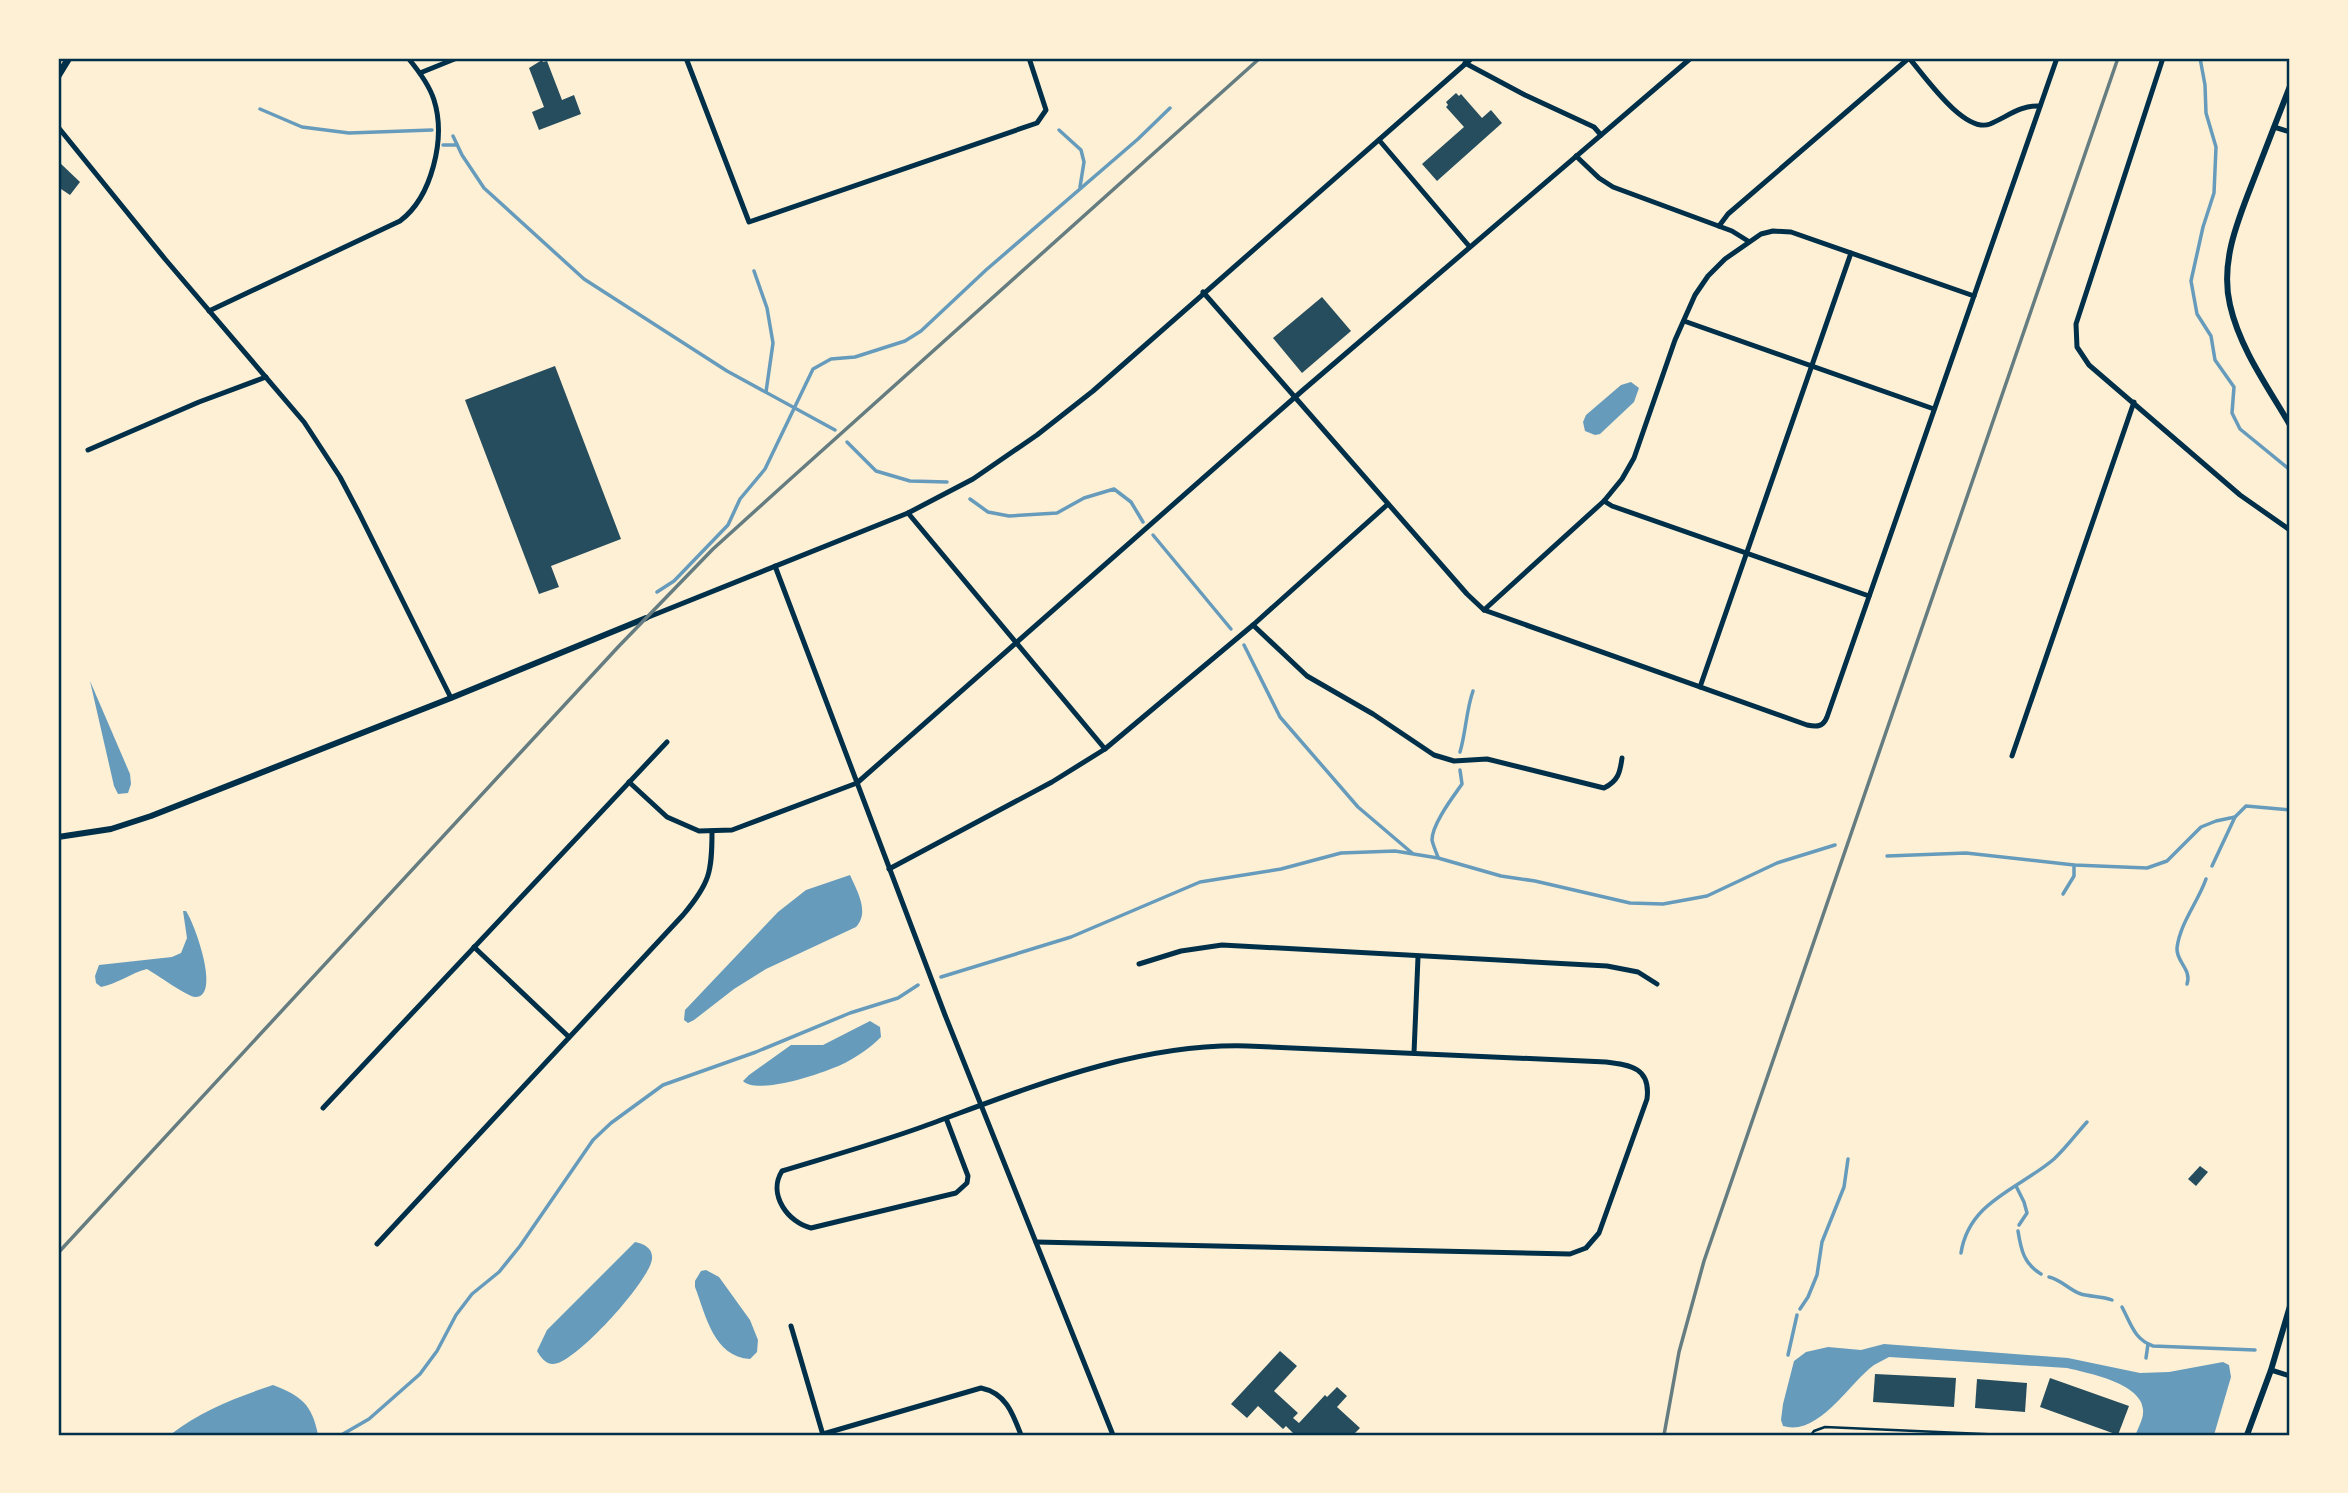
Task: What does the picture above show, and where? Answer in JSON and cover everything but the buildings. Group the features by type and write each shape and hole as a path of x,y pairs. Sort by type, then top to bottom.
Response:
{"main road":[{"path":"58,76 69,58"}],"street":[{"path":"209,310 400,221 410,213 423,194 431,174 438,131 435,104 420,73 408,58"},
{"path":"420,73 457,58"},
{"path":"686,58 749,222 1037,123 1046,110 1029,58"},
{"path":"58,837 111,829 151,816 908,513 973,479 1037,435 1093,391 1472,58"},
{"path":"629,782 667,817 699,831 732,830 857,783 1295,397 1691,58"},
{"path":"1719,226 1728,214 1909,58 1948,104 1964,119 1979,126 2025,107 2040,106"},
{"path":"1203,292 1467,594 1484,610 1816,727 1825,723 2057,58"},
{"path":"2163,58 2075,332 2077,347 2083,358 2240,495 2290,530"},
{"path":"1465,63 1594,127 1601,135"},
{"path":"2290,86 2237,222 2229,255 2227,281 2236,328 2290,425"},
{"path":"58,127 121,207 304,422 340,477 451,698"},
{"path":"2274,127 2290,132"},
{"path":"1379,140 1469,246"},
{"path":"1576,156 1612,187 1719,226 1748,241"},
{"path":"1484,610 1604,501 1622,479 1634,458 1695,295 1725,258 1748,241 1766,232 1783,231 1974,296"},
{"path":"1700,687 1851,253"},
{"path":"1684,321 1934,409"},
{"path":"88,450 186,407 266,377"},
{"path":"2012,756 2111,462 2134,402"},
{"path":"1604,501 1869,596"},
{"path":"889,869 1052,782 1105,749 1253,625 1388,504"},
{"path":"908,513 1105,749"},
{"path":"775,566 889,869 1112,1435"},
{"path":"1253,625 1307,676 1373,714 1434,755 1454,761 1487,759 1604,788 1614,783 1620,774 1622,758"},
{"path":"323,1108 667,742"},
{"path":"377,1244 683,915 702,891 712,867 712,831"},
{"path":"1139,964 1196,948 1222,945 1607,966 1638,972 1657,984"},
{"path":"474,947 569,1037"},
{"path":"1414,1053 1418,957"},
{"path":"946,1118 968,1176 967,1183 956,1192 811,1228 799,1225 789,1217 779,1199 777,1185 782,1171 946,1118 1001,1096 1114,1063 1194,1046 1552,1058 1627,1064 1640,1071 1648,1089 1647,1099 1599,1233 1586,1248 1570,1254 1036,1242"},
{"path":"2247,1435 2271,1370 2290,1306"},
{"path":"791,1326 823,1435 981,1388 1001,1396 1021,1435"},
{"path":"2271,1370 2290,1376"}],"lane":[{"path":"1811,1435 1825,1427 2007,1435"}],"water":[{"path":"1631,382 1639,388 1634,402 1600,434 1585,431 1583,422 1586,415 1621,385"},
{"path":"90,681 130,774 128,793 118,794 114,786"},
{"path":"850,875 862,908 862,915 856,927 766,969 734,989 694,1020 688,1023 684,1020 685,1010 778,912 806,890"},
{"path":"183,911 186,911 190,918 204,959 206,986 203,994 191,996 147,969 107,986 101,987 96,983 95,976 99,965 172,957 181,953 187,938"},
{"path":"870,1021 880,1027 881,1037 864,1052 845,1063 809,1077 777,1084 751,1085 743,1081 791,1045 823,1045"},
{"path":"635,1242 647,1247 652,1255 648,1270 639,1284 610,1319 577,1351 553,1364 545,1361 537,1351 547,1330"},
{"path":"706,1270 719,1277 750,1320 758,1340 757,1352 750,1359 738,1357 728,1351 713,1333 695,1287 695,1281 701,1271"},
{"path":"1884,1344 2068,1358 2140,1373 2169,1372 2223,1362 2229,1365 2231,1377 2214,1435 2140,1435 2136,1434 2143,1415 2141,1403 2135,1394 2126,1387 2101,1377 2067,1368 1889,1357 1874,1365 1821,1416 1796,1427 1783,1426 1783,1404 1794,1361 1806,1352 1828,1347 1861,1350"},
{"path":"273,1385 304,1402 309,1408 318,1435 170,1435 207,1412"}],"waterway":[{"path":"2200,58 2206,113 2216,147 2214,193 2191,281 2197,314 2211,336 2215,360 2234,387 2232,413 2240,429 2290,470"},
{"path":"657,592 674,581 728,525 740,499 765,469 813,369 831,359 855,357 905,341 921,331 1170,108"},
{"path":"260,109 302,127 349,133 432,130"},
{"path":"1059,130 1081,150 1084,162 1080,187"},
{"path":"453,136 484,188 584,279 727,371 835,430"},
{"path":"443,145 457,145"},
{"path":"754,271 767,308 773,343 766,392"},
{"path":"847,442 876,471 910,481 947,482"},
{"path":"970,499 988,512 1009,516 1057,513 1084,498 1114,489 1131,502 1143,522"},
{"path":"1153,535 1231,629"},
{"path":"1244,645 1280,717 1358,807 1412,853"},
{"path":"1460,752 1473,691"},
{"path":"1438,857 1432,840 1435,826 1462,784 1460,770"},
{"path":"1887,856 1966,853 2074,865 2147,868 2167,861 2201,827 2235,817 2246,806 2290,810"},
{"path":"2212,866 2235,817"},
{"path":"941,977 1071,937 1200,882 1281,869 1341,853 1395,851 1438,858 1501,876 1630,903 1663,904 1707,896 1777,863 1835,845"},
{"path":"2063,894 2074,876 2074,865"},
{"path":"2187,984 2187,974 2177,948 2182,930 2206,879"},
{"path":"343,1434 369,1419 420,1374 437,1351 456,1315 472,1294 499,1272 520,1246 593,1140 611,1123 663,1085 756,1052 850,1013 898,998 918,985"},
{"path":"1961,1253 1966,1235 1985,1208 2054,1159 2087,1122"},
{"path":"1800,1309 1817,1275 1822,1242 1844,1187 1848,1159"},
{"path":"2016,1186 2027,1213 2019,1225"},
{"path":"2018,1231 2024,1256 2041,1274"},
{"path":"2049,1277 2081,1294 2112,1300"},
{"path":"2122,1307 2137,1335 2153,1346 2255,1350"},
{"path":"1788,1355 1797,1315"},
{"path":"2146,1358 2148,1344"}],"railway":[{"path":"58,1253 619,646 713,549 1260,58"},
{"path":"1664,1435 1679,1352 1704,1261 2118,58"}]}
